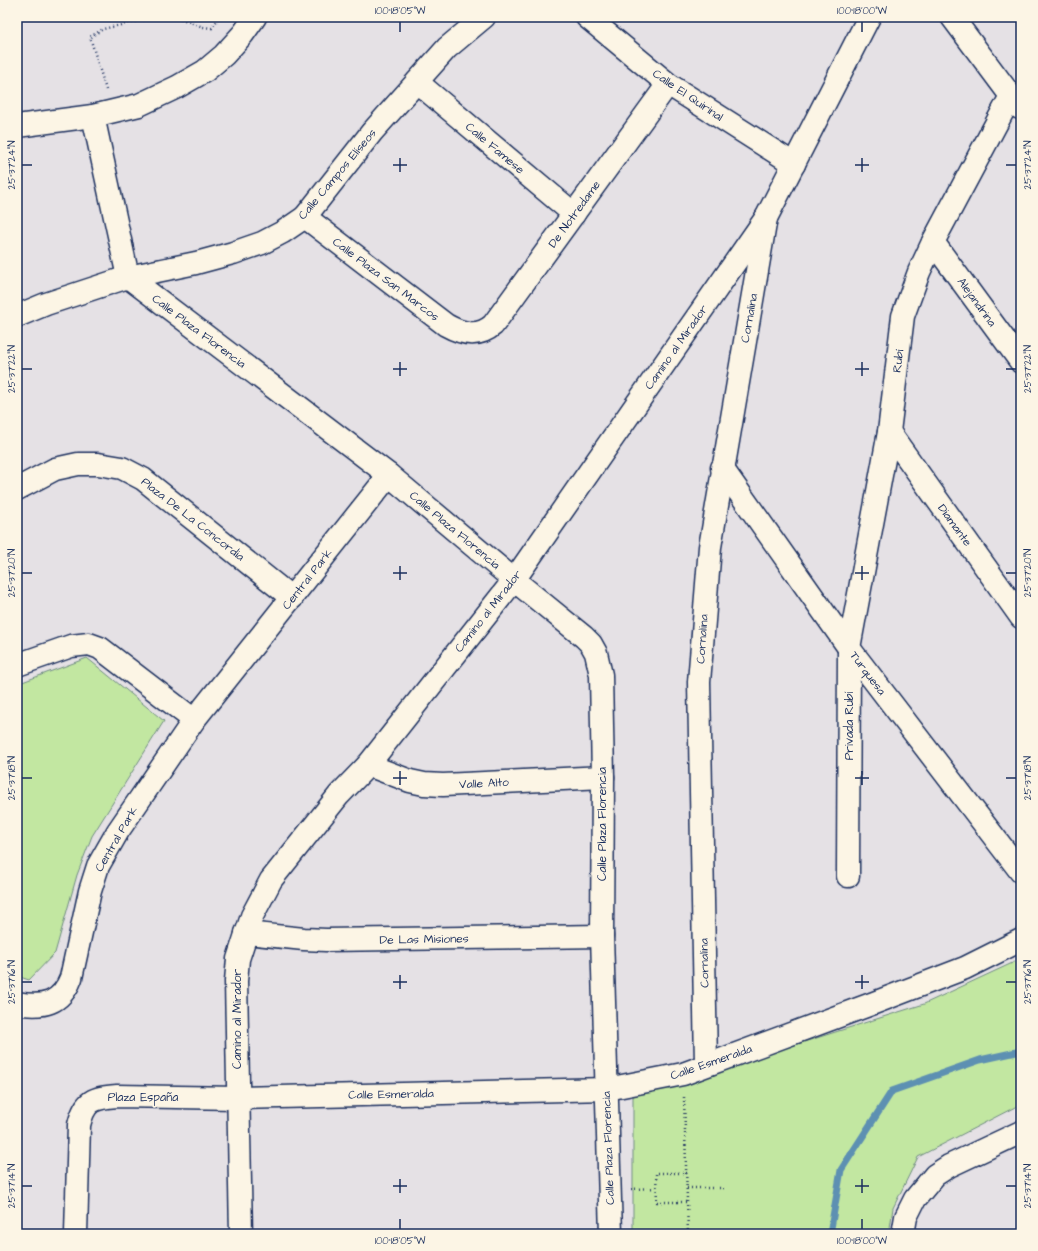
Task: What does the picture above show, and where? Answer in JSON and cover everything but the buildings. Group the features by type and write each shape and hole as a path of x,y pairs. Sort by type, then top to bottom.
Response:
{"street":[{"path":"17,126 103,114 139,105 177,87 205,71 224,55 243,34 255,17"},
{"name":"Calle Campos Elíseos","path":"17,316 46,304 128,277 196,263 247,248 262,243 283,232 305,217 372,132 446,48 484,17"},
{"name":"Calle El Quirinal","path":"587,17 668,84 794,164"},
{"name":"Camino al Mirador","path":"241,1234 237,1098 236,981 238,959 252,916 259,900 279,868 339,795 368,765 514,580 766,218 869,17"},
{"path":"952,17 1016,102"},
{"name":"Calle Famese","path":"417,82 574,214"},
{"name":"De Notredame","path":"471,334 487,331 492,325 668,84"},
{"name":"Rubí","path":"849,648 889,432 903,316 914,284 933,242 1016,102"},
{"path":"103,114 128,277"},
{"name":"Calle Plaza San Marcos","path":"305,217 446,325 456,331 471,334"},
{"name":"Cornalina","path":"706,1064 699,682 710,547 722,468 766,218"},
{"name":"Alejandrina","path":"933,242 1021,362"},
{"name":"Calle Plaza Florencia","path":"128,277 389,475 584,637 596,652 602,675 602,936 611,1234"},
{"name":"Diamante","path":"889,432 1021,617"},
{"name":"Plaza De La Concordia","path":"17,489 55,470 78,464 98,464 122,468 143,479 292,598"},
{"name":"Turquesa","path":"722,468 849,648 1021,872"},
{"name":"Central Park","path":"17,1003 25,1005 44,1004 59,998 67,989 71,978 90,891 98,866 118,832 194,720 389,475"},
{"path":"17,665 71,646 89,644 100,648 194,720"},
{"name":"Privada Rubí","path":"848,876 849,648"},
{"name":"Valle Alto","path":"368,765 410,781 424,784 442,785 603,777"},
{"name":"De Las Misiones","path":"246,933 326,940 602,936"},
{"name":"Calle Esmeralda","path":"237,1098 607,1090 683,1074 706,1064 874,1004 965,968 1021,940"},
{"name":"Plaza España","path":"76,1234 79,1125 84,1108 90,1102 98,1098 117,1096 237,1098"},
{"path":"903,1234 906,1217 915,1199 935,1176 949,1166 1021,1132"}],"path":[{"path":"103,114 90,37 103,29 157,17"},
{"path":"177,17 203,27 212,28 219,17"},
{"path":"683,1074 688,1234"},
{"path":"687,1172 656,1172 657,1202 687,1202"},
{"path":"687,1188 724,1188"}],"green space":[{"path":"87,658 164,721 92,836 77,875 55,953 29,980 17,976 17,684"},
{"path":"1021,959 1021,1104 918,1157 893,1208 889,1234 633,1234 633,1094 709,1072 924,1004"}],"waterway":[{"path":"830,1234 841,1170 892,1091 980,1060 1021,1051"}]}
